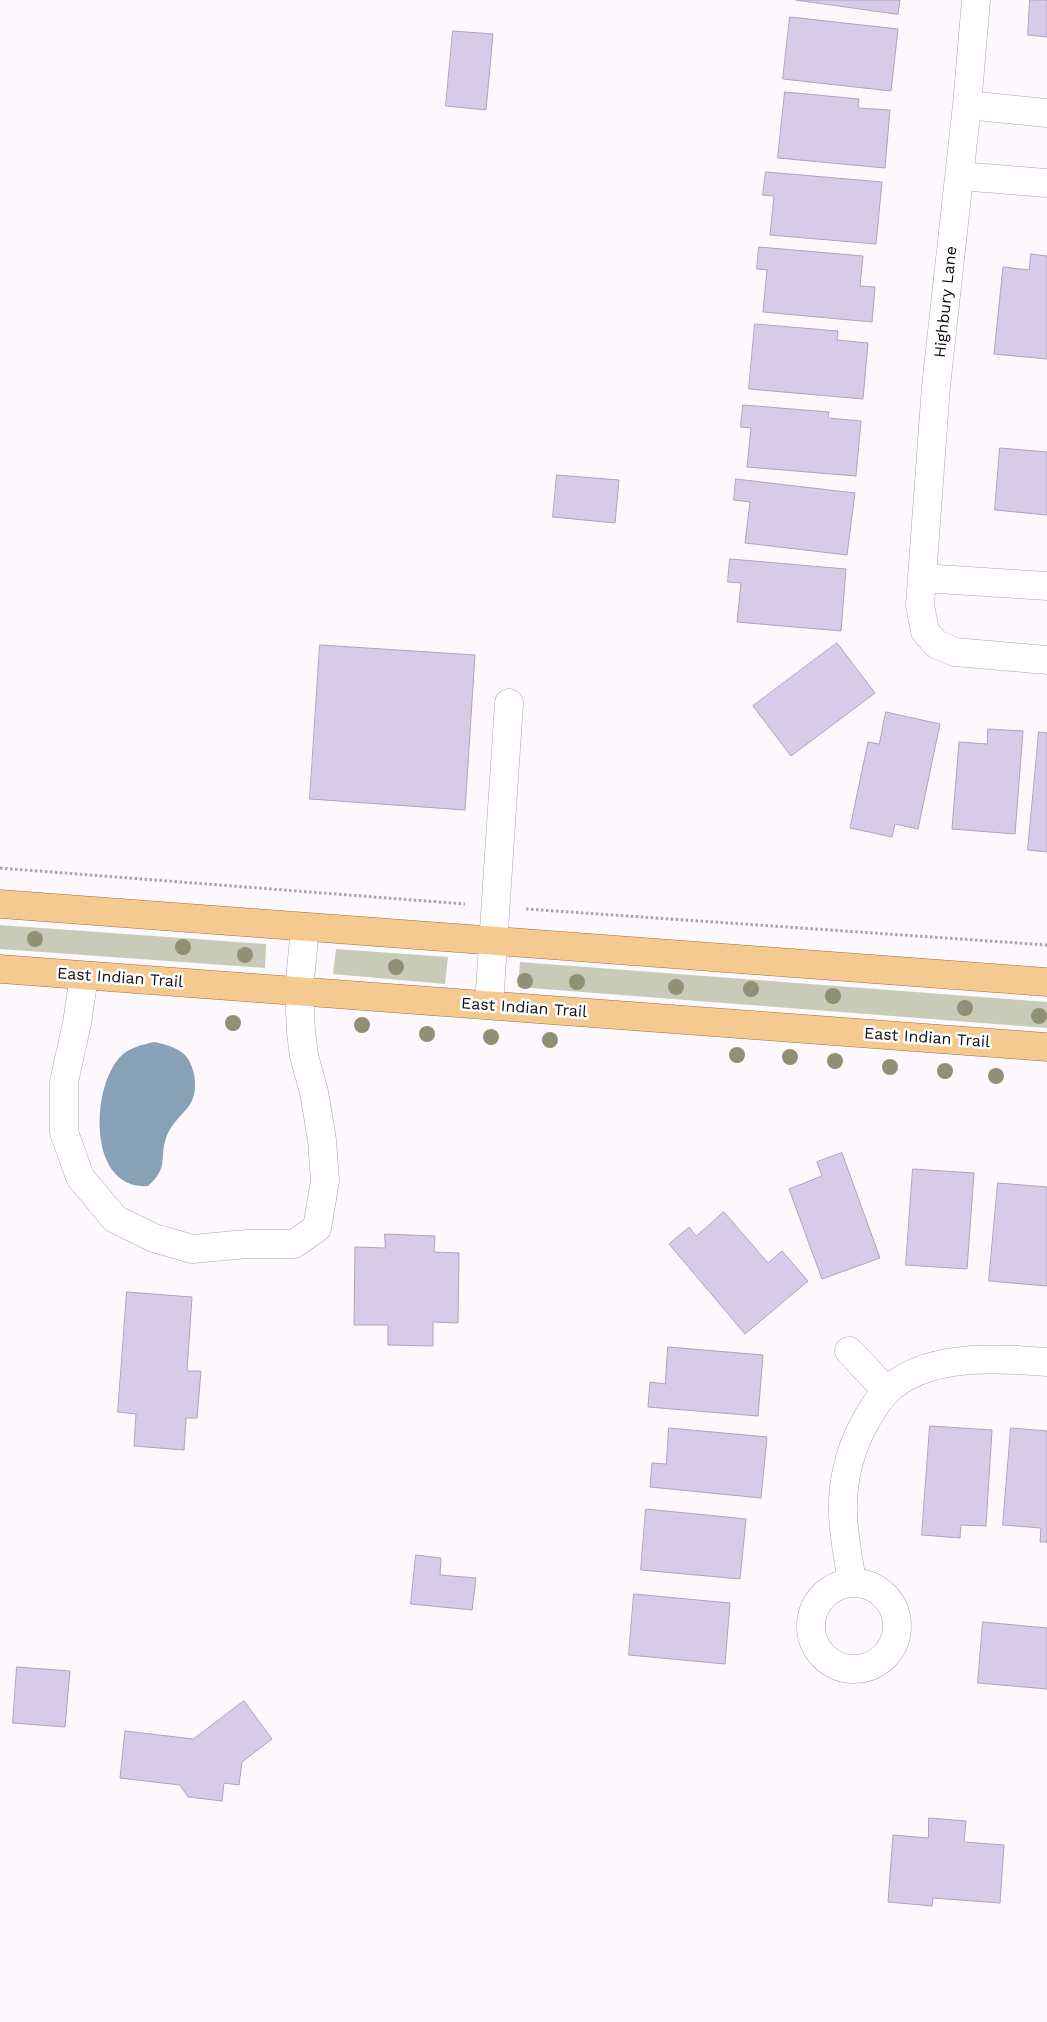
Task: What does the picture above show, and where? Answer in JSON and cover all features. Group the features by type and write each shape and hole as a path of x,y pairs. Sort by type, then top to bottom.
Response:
{"main road":[{"path":"0,904 1047,982"},
{"name":"East Indian Trail","path":"0,969 1047,1047"}],"street":[{"name":"Highbury Lane","path":"976,0 968,105 936,386 920,605 925,631 936,644 955,652 1047,660"},
{"path":"968,105 1047,113"},
{"path":"960,176 1047,182"},
{"path":"922,578 1047,586"},
{"path":"488,1005 494,941 509,703"},
{"path":"84,976 77,1023 64,1082 64,1132 80,1177 115,1218 154,1238 192,1249 247,1244 294,1244 317,1228 325,1181 322,1140 314,1092 304,1056 299,991 305,927"},
{"path":"849,1351 887,1391"},
{"path":"852,1583 843,1511 845,1477 855,1442 868,1415 887,1391 905,1378 934,1366 972,1359 1010,1359 1047,1362"}],"path":[{"path":"0,868 469,904"},
{"path":"519,908 1047,945"}],"green space":[{"path":"0,925 266,944 265,968 0,949"},
{"path":"336,949 448,957 445,984 333,974"},
{"path":"520,962 1047,1002 1047,1028 518,987"}],"water":[{"path":"154,1042 174,1048 185,1055 192,1066 195,1087 189,1106 168,1133 159,1174 148,1186 128,1183 114,1172 105,1155 100,1134 100,1111 104,1089 111,1069 125,1052"}],"building":[{"path":"796,0 900,0 898,14"},
{"path":"1030,0 1047,0 1047,37 1028,35"},
{"path":"790,17 898,29 891,91 783,79"},
{"path":"453,31 493,34 486,110 446,106"},
{"path":"785,92 859,99 858,108 890,110 885,168 778,158"},
{"path":"766,172 882,182 876,244 770,235 774,196 763,195"},
{"path":"759,247 863,256 860,286 875,287 872,322 763,312 767,270 757,269"},
{"path":"1031,254 1047,256 1047,359 994,354 1003,267 1029,270"},
{"path":"755,324 838,331 837,340 868,343 863,399 749,389"},
{"path":"743,405 829,412 828,418 861,421 856,476 747,467 751,428 741,427"},
{"path":"1000,448 1047,452 1047,515 995,510"},
{"path":"557,475 619,480 615,523 553,517"},
{"path":"736,479 855,493 847,555 745,543 750,502 734,500"},
{"path":"730,559 846,569 841,631 737,622 741,583 728,582"},
{"path":"837,643 875,693 791,756 753,706"},
{"path":"320,645 475,655 465,810 310,799"},
{"path":"886,712 940,724 918,829 895,824 892,837 850,828 868,742 879,744"},
{"path":"988,729 1023,731 1015,834 952,829 959,742 987,744"},
{"path":"1039,732 1047,733 1047,852 1028,850"},
{"path":"842,1153 880,1258 822,1279 789,1189 822,1176 817,1162"},
{"path":"913,1169 974,1173 967,1269 906,1265"},
{"path":"998,1183 1047,1187 1047,1286 989,1281"},
{"path":"724,1212 768,1263 782,1251 808,1281 745,1334 669,1244 689,1227 696,1236"},
{"path":"385,1234 435,1236 434,1252 459,1253 458,1323 433,1322 433,1346 388,1345 388,1325 354,1325 355,1247 385,1248"},
{"path":"127,1292 192,1297 187,1371 201,1371 197,1418 186,1418 184,1450 134,1446 136,1414 118,1412"},
{"path":"668,1347 763,1355 758,1416 648,1407 650,1382 665,1384"},
{"path":"930,1426 992,1430 986,1526 961,1525 960,1538 922,1535"},
{"path":"669,1428 767,1437 761,1498 650,1487 652,1463 666,1464"},
{"path":"1011,1428 1047,1431 1047,1542 1040,1542 1041,1528 1003,1525"},
{"path":"646,1509 746,1519 740,1579 641,1570"},
{"path":"416,1555 441,1558 440,1575 476,1578 472,1610 411,1604"},
{"path":"634,1594 730,1603 725,1664 629,1655"},
{"path":"983,1622 1047,1628 1047,1689 978,1683"},
{"path":"17,1667 70,1671 65,1727 13,1723"},
{"path":"244,1701 272,1739 242,1762 239,1785 224,1783 222,1801 188,1797 180,1785 120,1778 125,1731 193,1739"},
{"path":"929,1818 966,1821 964,1842 1004,1845 1000,1903 933,1898 932,1906 888,1902 893,1835 928,1838"}]}
